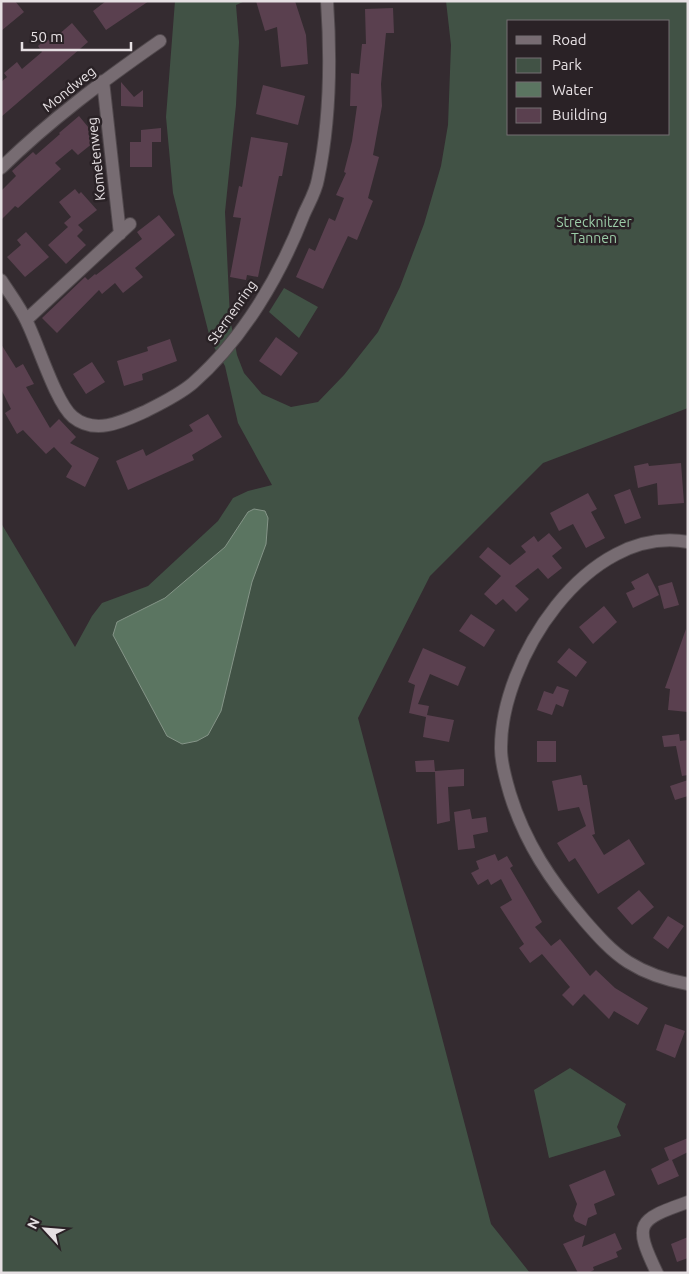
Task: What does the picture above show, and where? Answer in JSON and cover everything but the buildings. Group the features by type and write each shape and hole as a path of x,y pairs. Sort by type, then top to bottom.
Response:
{"street":[{"name":"Sternenring","path":"1,280 26,320 63,404 73,417 89,426 117,425 154,407 192,384 230,346 259,302 295,237 318,181 326,132 330,37 327,1"},
{"name":"Mondweg","path":"1,168 41,131 102,81 160,41"},
{"name":"Kometenweg","path":"102,81 120,234"},
{"path":"26,320 130,224"},
{"path":"688,542 660,540 633,545 605,560 581,579 528,646 512,683 502,718 501,751 506,780 525,835 540,864 563,895 601,939 626,961 669,981 688,984"},
{"path":"657,1273 644,1243 644,1226 653,1214 688,1202"}],"green space":[{"name":"Strecknitzer Tannen","path":"175,1 245,1 236,5 239,42 236,105 225,212 230,318 237,355 244,373 262,394 291,407 318,402 344,375 378,332 400,287 424,224 441,166 448,125 451,45 446,1 688,1 688,408 543,463 430,576 358,718 491,1224 530,1273 1,1273 1,523 75,647 92,616 102,603 148,586 218,521 233,498 248,491 272,485 238,423 225,366 211,342 173,193 166,117"},
{"path":"284,288 318,307 299,338 269,312"},
{"path":"570,1068 626,1104 617,1127 621,1136 549,1158 534,1090"}],"water":[{"path":"254,509 265,511 268,518 266,544 252,582 221,711 208,735 197,741 182,744 167,736 113,635 117,622 165,598 225,547 248,512"}]}
